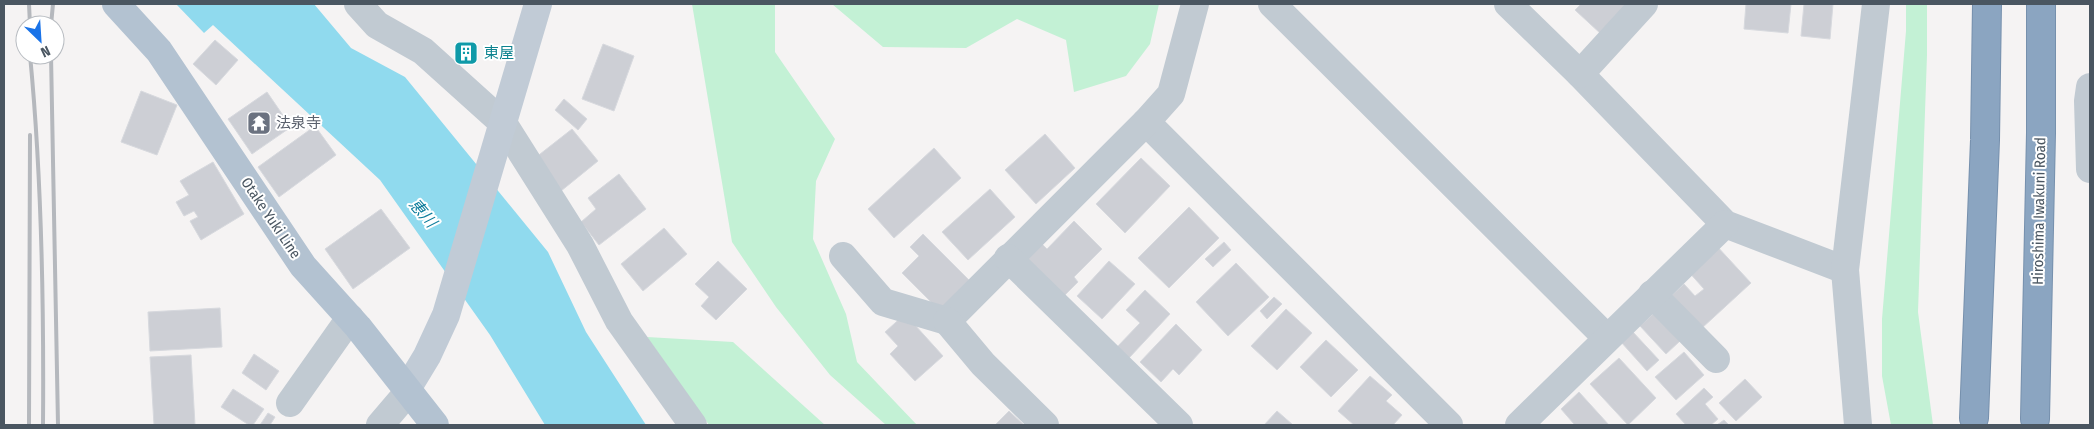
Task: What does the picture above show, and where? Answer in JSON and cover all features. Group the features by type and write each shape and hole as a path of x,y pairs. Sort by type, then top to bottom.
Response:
{"highway":[{"path":"1974,418 1985,140 1987,4"},
{"name":"Hiroshima Iwakuni Road","path":"2035,419 2041,143 2041,4"}],"main road":[{"name":"Otake Yuki Line","path":"116,4 159,51 303,266 350,318 435,425"}],"street":[{"path":"358,4 377,25 423,51 502,123 580,245 619,321 692,425"},
{"path":"380,425 408,390 427,356 446,315 538,4"},
{"path":"947,321 1146,122 1171,94 1196,4"},
{"path":"1272,4 1607,338"},
{"path":"1508,4 1580,74 1725,224 1845,270"},
{"path":"1580,74 1644,4"},
{"path":"1858,425 1845,270 1876,4"},
{"path":"2090,87 2088,101 2090,169"},
{"path":"1146,122 1449,425"},
{"path":"1519,425 1725,224"},
{"path":"843,256 883,302 947,321 983,364 1046,425"},
{"path":"1008,258 1179,425"},
{"path":"1652,294 1716,359"},
{"path":"290,403 350,318"}],"green space":[{"path":"692,4 775,4 775,52 835,139 816,181 813,239 846,314 857,362 917,425 886,425 830,375 776,307 732,242"},
{"path":"832,4 1159,4 1150,44 1126,76 1074,92 1066,40 1017,19 966,48 883,47"},
{"path":"1906,4 1927,4 1918,312 1933,425 1891,425 1882,376 1882,319 1906,31"},
{"path":"647,337 733,342 825,425 709,425"}],"water":[{"name":"恵川","path":"176,4 314,4 351,48 405,77 548,252 586,332 646,425 545,425 490,335 380,180 213,25 204,33"}],"building":[{"path":"1581,4 1630,4 1601,34 1575,10"},
{"path":"1746,4 1791,4 1788,33 1744,29"},
{"path":"1804,4 1833,4 1830,39 1801,36"},
{"path":"215,40 238,60 216,85 193,64"},
{"path":"603,44 634,56 614,111 582,99"},
{"name":"東屋","path":"465,50 472,56 466,62 460,56"},
{"path":"141,91 177,105 157,155 121,142"},
{"path":"267,92 291,127 252,154 228,119"},
{"path":"564,99 587,119 578,130 555,110"},
{"path":"315,126 336,155 279,197 258,167"},
{"path":"572,129 598,161 561,191 535,158"},
{"path":"1045,134 1075,168 1036,204 1005,170"},
{"path":"934,148 961,178 894,238 868,209"},
{"path":"1141,158 1170,186 1125,233 1096,204"},
{"path":"213,162 244,214 201,240 190,221 198,217 194,211 184,216 176,202 189,195 180,181"},
{"path":"619,174 646,209 599,245 581,222 596,209 588,198"},
{"path":"990,189 1015,217 968,260 942,232"},
{"path":"1189,207 1219,238 1169,288 1138,258"},
{"path":"381,209 410,248 353,289 325,249"},
{"path":"1074,221 1102,249 1074,277 1078,282 1064,296 1027,259 1042,244 1047,249"},
{"path":"664,228 687,254 643,291 621,264"},
{"path":"923,234 969,280 939,310 902,273 919,256 910,247"},
{"path":"1224,242 1231,250 1213,267 1205,259"},
{"path":"1715,244 1751,283 1702,328 1672,295 1684,284 1695,296 1704,289 1687,270"},
{"path":"718,261 747,289 716,320 701,306 709,297 695,284"},
{"path":"1109,261 1135,284 1102,319 1077,296"},
{"path":"1236,263 1269,297 1228,336 1196,302"},
{"path":"1145,290 1170,314 1129,358 1117,347 1140,323 1126,310"},
{"path":"1274,297 1282,304 1267,319 1260,311"},
{"path":"220,308 222,347 150,351 148,312"},
{"path":"1286,309 1312,333 1277,370 1251,346"},
{"path":"1654,313 1680,341 1666,354 1640,326"},
{"path":"905,314 943,356 915,381 890,354 898,346 885,332"},
{"path":"1176,324 1202,350 1179,375 1173,369 1161,382 1140,362"},
{"path":"1632,331 1659,360 1647,371 1621,342"},
{"path":"1326,340 1358,370 1331,397 1300,367"},
{"path":"1684,352 1704,375 1676,400 1655,377"},
{"path":"254,354 279,371 266,390 242,373"},
{"path":"191,355 195,425 154,425 150,357"},
{"path":"1619,358 1656,398 1628,425 1590,384"},
{"path":"1370,376 1392,395 1386,401 1402,415 1393,425 1354,425 1338,411"},
{"path":"1745,379 1762,397 1736,421 1719,403"},
{"path":"1704,388 1713,397 1705,404 1718,419 1711,425 1686,425 1676,414"},
{"path":"233,389 264,409 253,425 249,425 221,407"},
{"path":"1579,392 1609,425 1573,425 1561,409"},
{"path":"1009,411 1024,425 995,425"},
{"path":"1277,411 1293,425 1264,425"},
{"path":"268,413 275,417 270,425 260,425"},
{"path":"1724,420 1729,425 1717,425"}],"railway":[{"path":"29,4 30,15"},
{"path":"52,15 53,4"},
{"path":"31,65 41,240 43,425"},
{"path":"51,65 58,425"},
{"path":"29,425 30,135"}],"place":[{"name":"東屋","path":"466,53"},
{"name":"法泉寺","path":"259,123"}]}
